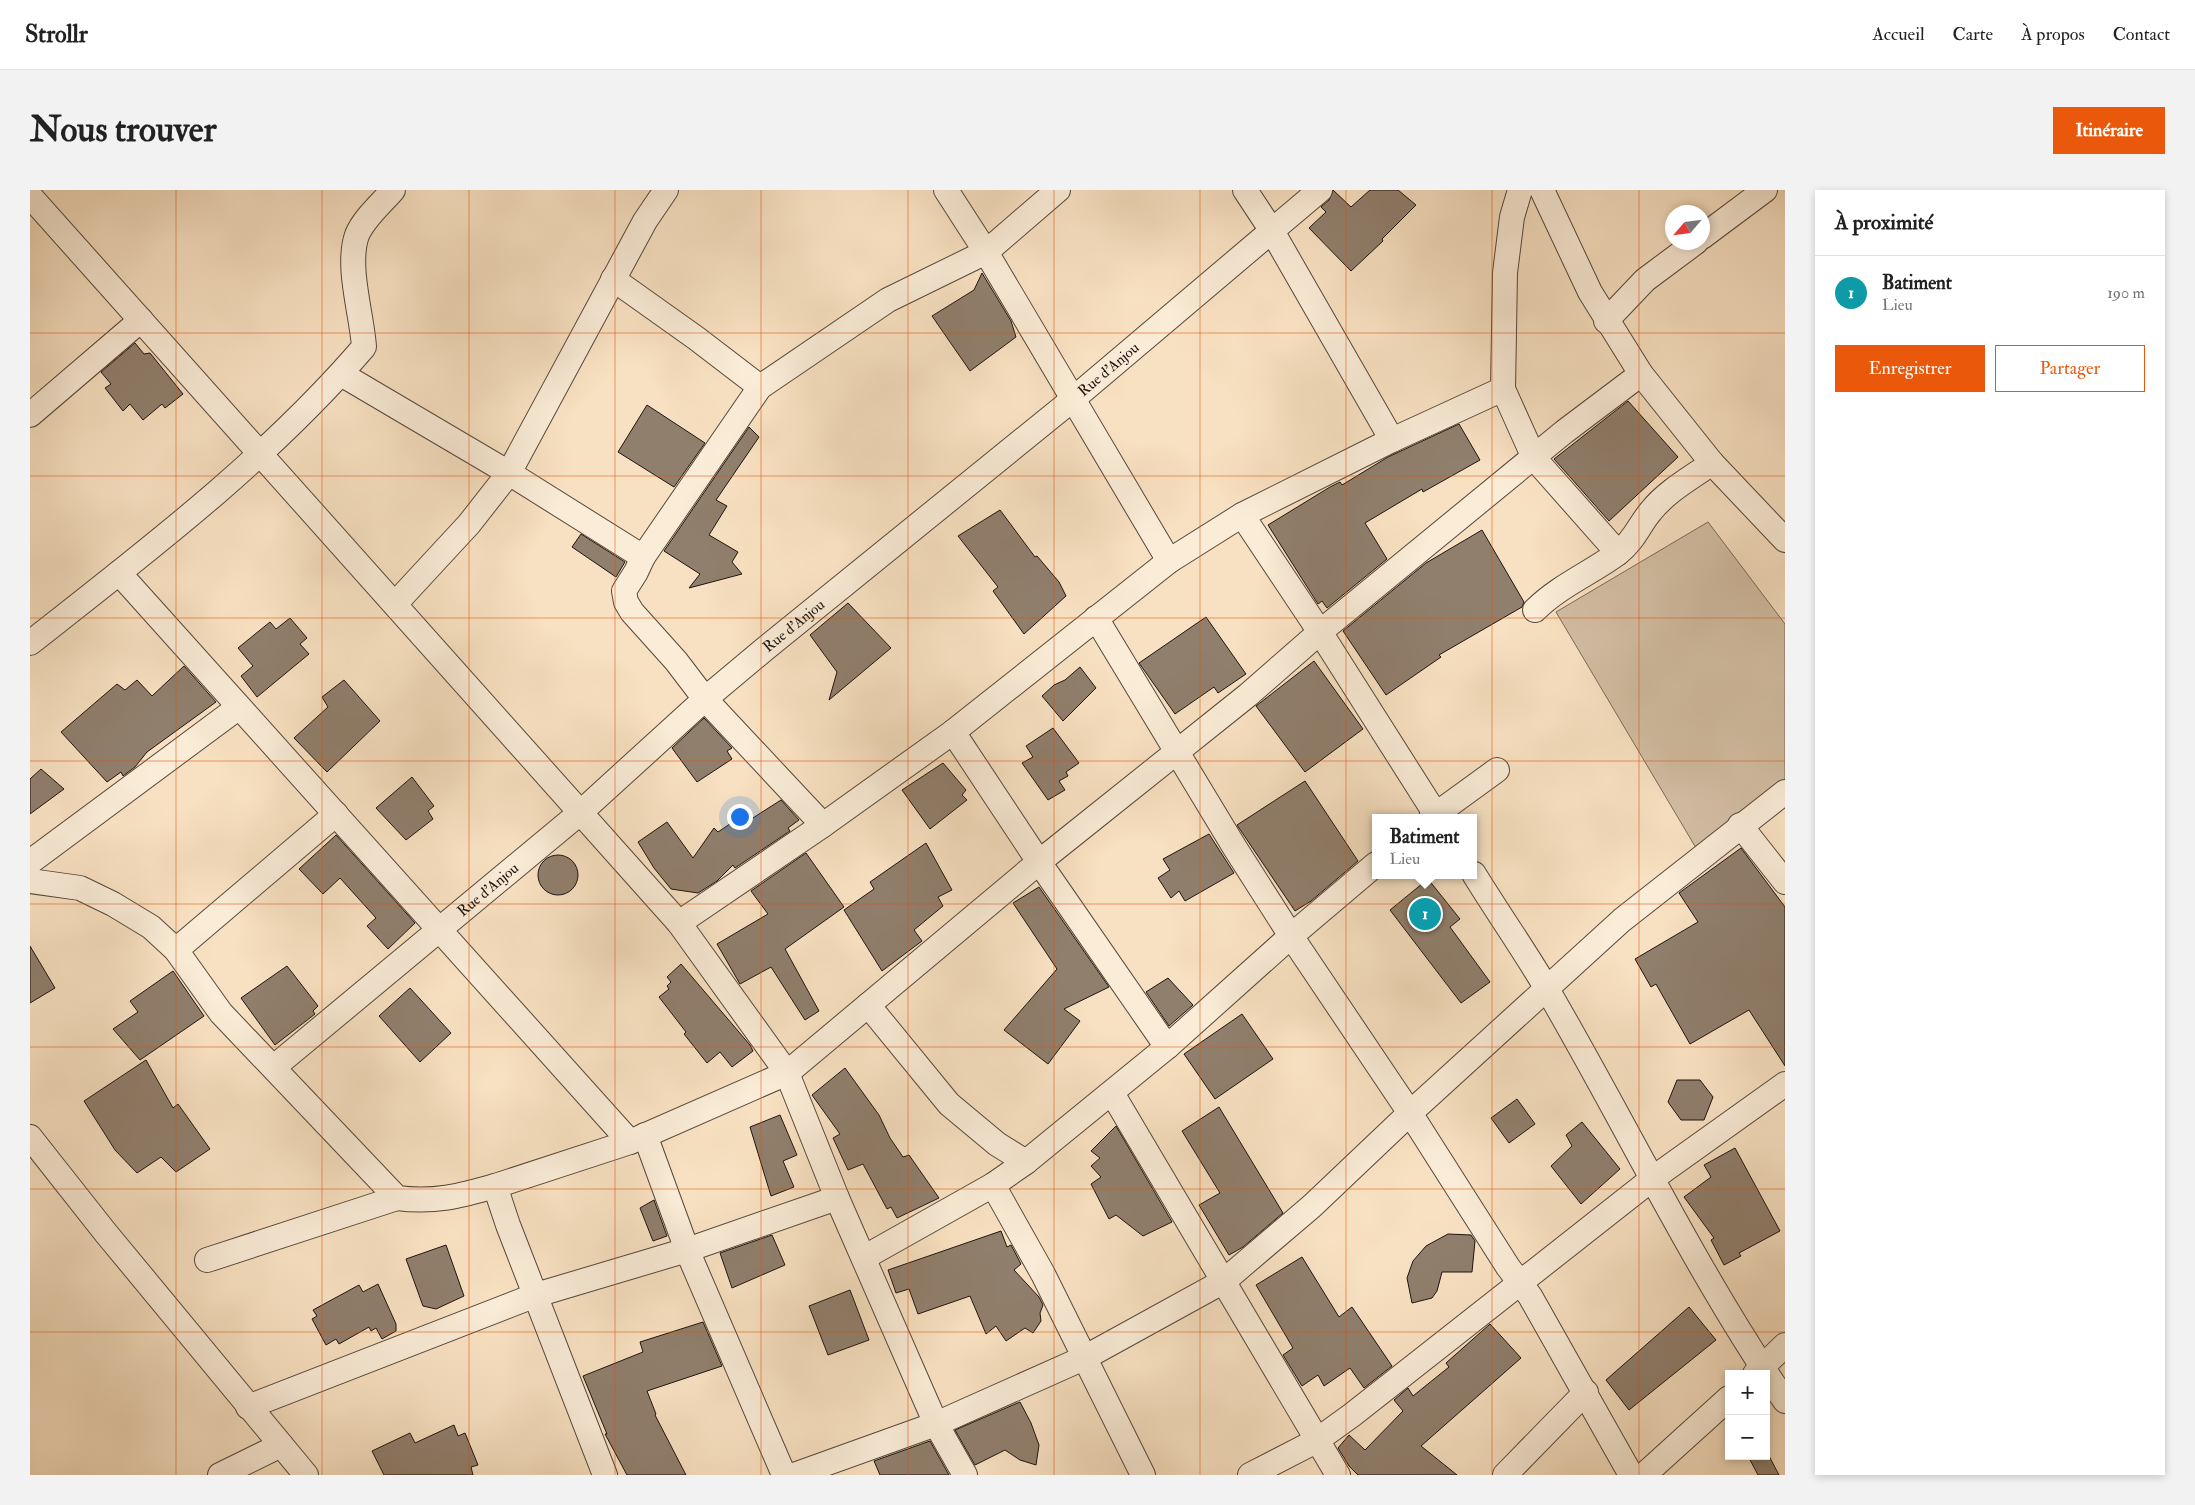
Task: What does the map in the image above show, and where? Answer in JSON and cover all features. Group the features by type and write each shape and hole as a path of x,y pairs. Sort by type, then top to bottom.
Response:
{"street":[{"path":"30,643 119,573 261,454 341,374 364,347 355,282 354,253 357,236 365,222 393,190"},
{"path":"395,604 470,524 509,473 645,221 666,190"},
{"path":"946,190 986,252 1169,561"},
{"path":"824,825 706,699 676,661 632,612 626,602 624,591 643,557 760,387 888,300 986,252 1058,190"},
{"path":"1245,190 1272,231 1392,440"},
{"name":"Rue d’Anjou","path":"274,1067 581,812 706,699 1072,400 1320,190"},
{"path":"1520,190 1512,217 1505,273 1504,389 1534,458 1618,553"},
{"path":"1542,190 1590,292 1606,321 1641,374 1712,463 1785,540"},
{"path":"1710,231 1766,190"},
{"path":"30,196 679,923 787,1073 837,1198 936,1424 965,1475"},
{"path":"1606,321 1645,280 1685,250"},
{"path":"613,279 696,338 760,387"},
{"path":"30,416 141,320"},
{"path":"341,374 509,473 643,557"},
{"path":"207,1260 397,1198 421,1201 454,1198 495,1186 637,1138 787,1073 1038,862 1248,695 1320,632 1564,432 1641,374"},
{"path":"679,923 824,825 953,732 1169,561 1242,515 1392,440 1504,389"},
{"path":"1535,610 1550,596 1618,553 1629,543 1650,511 1669,494 1712,463"},
{"path":"1242,515 1320,632 1434,814"},
{"path":"119,573 439,928 637,1138 784,1475"},
{"path":"1096,618 1291,936 1410,1113 1508,1267 1521,1282 1550,1328 1632,1475"},
{"path":"30,862 239,706"},
{"path":"953,732 1038,862 1167,1047"},
{"path":"1438,814 1497,770"},
{"path":"794,1475 936,1424 1084,1358 1224,1281 1312,1206 1410,1113 1622,920 1740,825 1785,792"},
{"path":"176,950 336,814"},
{"path":"1740,825 1785,882"},
{"path":"864,1257 993,1184 1026,1162 1167,1047 1291,936 1372,867"},
{"path":"1477,879 1547,989 1758,1370 1785,1345"},
{"path":"30,881 80,888 113,904 151,927 176,950 221,1012 397,1198"},
{"path":"868,1005 949,1104 997,1144 1026,1162"},
{"path":"1250,1475 1316,1441 1352,1415 1652,1179 1785,1085"},
{"path":"1112,1093 1165,1186 1224,1281 1316,1441 1338,1475"},
{"path":"30,1137 105,1232 306,1475"},
{"path":"993,1184 1043,1274 1143,1475"},
{"path":"495,1186 508,1225 604,1475"},
{"path":"248,1407 536,1295 687,1250 837,1198"},
{"path":"1770,1384 1785,1401"},
{"path":"1505,1475 1586,1392"},
{"path":"1644,1475 1725,1402"},
{"path":"220,1475 281,1445"}],"shaded area":[{"path":"1708,522 1785,624 1785,789 1699,853 1556,612"}],"building":[{"path":"1333,190 1351,207 1370,190 1398,190 1416,205 1382,239 1383,241 1351,271 1309,228 1326,212 1321,207 1329,200"},
{"path":"982,273 1011,321 1016,337 970,371 932,316 974,290"},
{"path":"135,343 144,354 150,353 183,394 165,408 162,404 143,420 130,404 123,411 105,388 111,384 101,372"},
{"path":"1628,401 1678,457 1609,521 1554,459"},
{"path":"647,405 705,443 674,487 618,452"},
{"path":"1459,424 1480,460 1423,492 1422,489 1365,523 1387,559 1327,608 1322,601 1318,604 1268,525 1330,487 1340,482 1342,485 1388,457"},
{"path":"749,427 759,437 716,500 727,506 709,535 738,552 732,562 742,574 689,588 700,574 664,551"},
{"path":"1000,510 1035,557 1037,556 1059,582 1066,596 1024,634 993,591 998,587 958,536"},
{"path":"1482,530 1524,602 1522,607 1439,655 1441,657 1386,695 1343,631 1426,563"},
{"path":"581,534 625,562 616,577 572,547"},
{"path":"848,603 891,648 829,700 837,672 810,635"},
{"path":"1206,617 1246,674 1218,693 1214,687 1175,714 1139,663"},
{"path":"290,618 307,638 300,644 309,654 257,697 241,676 253,666 238,648 270,622 276,629"},
{"path":"1314,661 1363,729 1305,772 1256,706"},
{"path":"184,666 216,702 147,752 135,767 123,776 121,772 107,782 61,732 117,684 125,690 137,680 152,696"},
{"path":"1080,667 1096,688 1063,721 1042,696"},
{"path":"344,680 380,721 327,772 294,738 328,707 322,697"},
{"path":"704,718 732,748 727,751 732,759 697,782 672,748"},
{"path":"1053,728 1079,763 1066,772 1068,776 1059,781 1065,790 1048,800 1022,763 1033,757 1026,746"},
{"path":"943,763 966,790 962,795 967,800 930,829 902,790"},
{"path":"41,769 64,789 30,814 30,779"},
{"path":"412,777 434,806 428,811 433,819 406,840 376,808"},
{"path":"1305,781 1358,861 1311,901 1295,911 1237,825"},
{"path":"781,800 799,820 788,828 790,831 735,868 733,865 717,881 698,893 671,889 654,868 638,842 667,822 693,858 714,828 718,832 740,817 745,823"},
{"path":"1209,834 1234,873 1185,901 1179,891 1171,898 1158,878 1170,870 1163,859"},
{"path":"336,835 415,923 388,949 367,926 376,918 340,878 323,894 299,869"},
{"path":"926,843 952,890 938,897 943,906 914,930 922,941 882,971 844,910 874,889 870,882"},
{"path":"1741,848 1785,907 1785,1066 1749,1010 1690,1044 1656,984 1651,987 1635,959 1698,922 1679,893"},
{"path":"806,853 844,907 785,949 819,1011 805,1020 771,967 740,984 717,944 768,914 751,891"},
{"path":"554,855 562,855 569,858 575,864 578,875 575,886 569,892 562,895 554,895 547,892 541,886 538,879 538,871 541,864 547,858"},
{"path":"1428,879 1460,919 1450,927 1490,982 1461,1003 1390,910"},
{"path":"1039,887 1109,987 1064,1009 1080,1021 1048,1064 1004,1030 1057,969 1013,903"},
{"path":"30,946 55,988 30,1003"},
{"path":"681,964 750,1045 753,1051 732,1067 720,1052 707,1063 684,1034 686,1032 659,997 669,989 667,986 671,982 667,977"},
{"path":"287,966 318,1006 313,1011 315,1014 275,1045 241,998"},
{"path":"173,971 204,1016 140,1060 113,1029 138,1012 130,1001"},
{"path":"1168,978 1193,1005 1169,1026 1146,992"},
{"path":"410,988 451,1033 420,1062 379,1016"},
{"path":"1242,1014 1273,1059 1215,1099 1184,1054"},
{"path":"146,1060 173,1108 178,1104 210,1149 176,1172 161,1157 137,1173 115,1150 84,1101"},
{"path":"845,1068 879,1115 890,1138 903,1157 909,1155 939,1198 897,1218 891,1207 887,1209 863,1164 848,1170 833,1138 840,1134 812,1095"},
{"path":"1677,1080 1700,1080 1713,1097 1704,1120 1681,1120 1668,1102"},
{"path":"1517,1099 1535,1124 1509,1143 1491,1118"},
{"path":"1219,1107 1283,1213 1243,1247 1229,1255 1199,1205 1220,1193 1182,1131"},
{"path":"780,1115 797,1155 783,1161 794,1187 771,1196 750,1127"},
{"path":"1582,1122 1620,1169 1581,1204 1551,1166 1572,1146 1566,1135"},
{"path":"1116,1126 1172,1222 1143,1236 1116,1215 1109,1219 1091,1184 1101,1177 1091,1166 1100,1158 1091,1151"},
{"path":"1735,1148 1780,1231 1739,1253 1741,1256 1724,1265 1711,1240 1714,1238 1684,1197 1711,1177 1704,1165"},
{"path":"654,1200 667,1236 653,1241 640,1208"},
{"path":"1001,1231 1007,1247 1011,1245 1021,1264 1014,1270 1039,1297 1043,1305 1040,1313 1041,1321 1033,1333 1025,1328 1006,1341 996,1326 986,1334 970,1296 918,1314 909,1289 896,1293 888,1270"},
{"path":"1448,1234 1471,1235 1475,1241 1472,1272 1442,1272 1437,1291 1432,1298 1412,1303 1407,1278 1413,1261 1426,1246"},
{"path":"772,1235 785,1265 732,1288 720,1253"},
{"path":"446,1245 464,1296 436,1309 423,1306 406,1259"},
{"path":"1302,1257 1339,1317 1352,1307 1392,1366 1364,1388 1350,1368 1324,1386 1318,1375 1302,1386 1283,1355 1293,1348 1256,1285"},
{"path":"378,1284 396,1324 396,1331 382,1339 376,1328 371,1331 369,1327 339,1344 336,1339 326,1345 312,1319 317,1316 313,1310 359,1285 363,1292"},
{"path":"850,1290 869,1340 828,1355 809,1306"},
{"path":"1689,1307 1716,1340 1629,1410 1606,1380"},
{"path":"703,1322 722,1366 647,1391 655,1415 686,1475 627,1475 605,1434 607,1434 583,1376 643,1352 640,1342"},
{"path":"1490,1324 1521,1358 1421,1446 1457,1475 1358,1475 1349,1466 1338,1448 1349,1435 1365,1450 1403,1411 1394,1400 1408,1388 1413,1396 1449,1367 1446,1363"},
{"path":"1020,1402 1031,1423 1039,1445 1036,1465 1020,1460 1005,1450 975,1465 955,1430"},
{"path":"454,1425 458,1436 465,1433 478,1465 471,1467 473,1475 384,1475 372,1451 410,1433 415,1443"},
{"path":"930,1441 949,1475 880,1475 874,1461"},
{"path":"1770,1458 1779,1475 1758,1475 1750,1460 1770,1460"}],"place":[{"name":"Batiment","path":"1425,914"}]}
